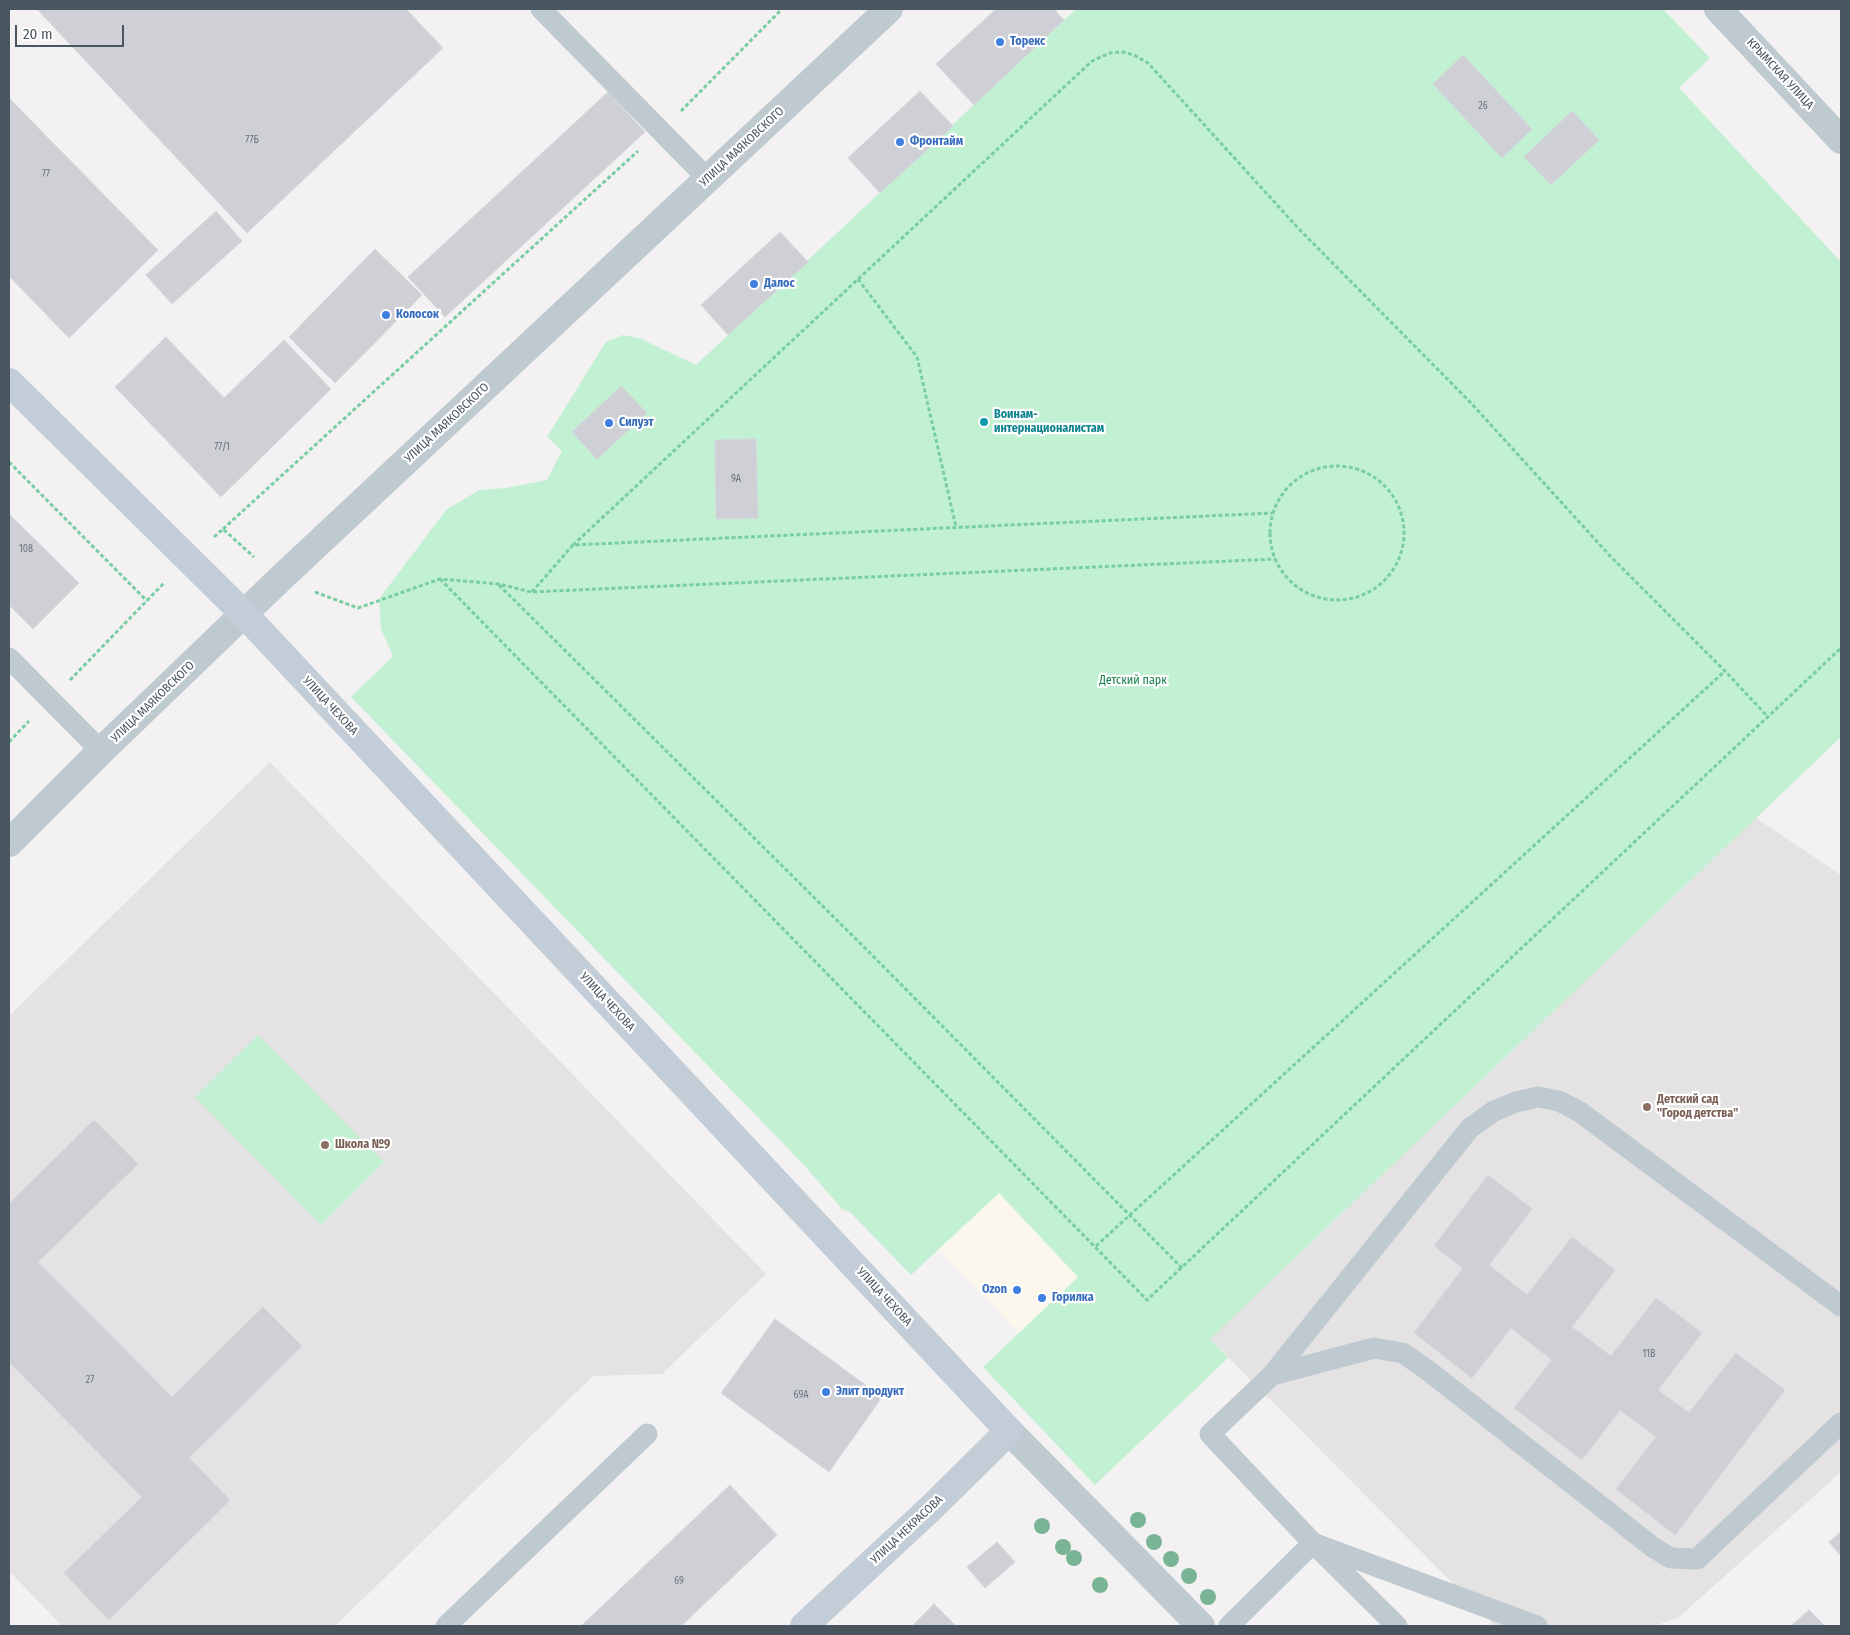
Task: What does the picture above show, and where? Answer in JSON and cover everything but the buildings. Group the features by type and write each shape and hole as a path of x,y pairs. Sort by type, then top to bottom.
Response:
{"main road":[{"name":"УЛИЦА ЧЕХОВА","path":"9,382 244,614 1008,1431"},
{"name":"УЛИЦА НЕКРАСОВА","path":"816,1623 1008,1431"}],"street":[{"name":"УЛИЦА МАЯКОВСКОГО","path":"9,843 101,751 280,579 889,9"},
{"name":"КРЫМСКАЯ УЛИЦА","path":"1718,9 1841,140"},
{"name":"УЛИЦА ЧЕХОВА","path":"1008,1431 1201,1626"}],"lane":[{"path":"542,9 708,180"},
{"path":"9,658 101,751"},
{"path":"1397,1626 1314,1543 1210,1434 1272,1375 1470,1128 1494,1112 1516,1102 1538,1097 1559,1101 1580,1112 1841,1306"},
{"path":"1272,1375 1374,1348 1403,1353 1430,1372 1654,1548 1671,1558 1697,1559 1841,1423"},
{"path":"446,1626 647,1434"},
{"path":"1229,1626 1314,1543"},
{"path":"1314,1543 1537,1626"}],"path":[{"path":"223,529 661,131 782,9"},
{"path":"531,592 574,544 1092,61 1110,53 1123,52 1134,54 1148,63 1298,228 1471,404 1612,558 1725,671 1768,717"},
{"path":"858,279 917,357 956,527"},
{"path":"9,462 147,601 9,742"},
{"path":"1344,466 1366,472 1385,485 1398,503 1404,524 1404,546 1397,566 1382,582 1365,595 1344,600 1322,599 1302,591 1286,577 1275,559 1270,536 1273,513 1283,492 1300,476 1321,468 1344,466"},
{"path":"574,544 1273,513"},
{"path":"280,579 358,608 440,579 499,584 531,592 1275,559"},
{"path":"440,579 1148,1300 1841,648"},
{"path":"499,584 1182,1268"},
{"path":"1096,1246 1725,671"}],"shaded area":[{"name":"Школа №9","path":"270,762 766,1274 662,1374 593,1376 335,1626 62,1626 9,1571 9,1016"},
{"name":"Детский сад \"Город детства\"","path":"1756,818 1841,875 1841,1472 1679,1617 1654,1626 1495,1626 1210,1339"},
{"path":"999,1193 1078,1277 1019,1333 939,1249"}],"green space":[{"name":"Детский парк","path":"1076,9 1663,9 1710,58 1679,88 1841,262 1841,737 1210,1339 1228,1358 1095,1485 983,1367 1078,1277 999,1193 911,1275 850,1212 842,1209 805,1166 351,697 393,656 381,629 379,599 446,510 479,490 506,488 547,480 562,451 547,437 606,342 623,335 639,338 696,365"},
{"path":"258,1035 384,1162 321,1225 195,1097"}],"place":[{"name":"Торекс","path":"1000,42"},
{"name":"Фронтайм","path":"900,142"},
{"name":"Далос","path":"754,284"},
{"name":"Колосок","path":"386,315"},
{"name":"Воинам- интернационалистам","path":"984,422"},
{"name":"Силуэт","path":"609,423"},
{"name":"Детский сад \"Город детства\"","path":"1647,1107"},
{"name":"Школа №9","path":"325,1145"},
{"name":"Ozon","path":"1017,1290"},
{"name":"Горилка","path":"1042,1298"},
{"name":"Элит продукт","path":"826,1392"}]}
